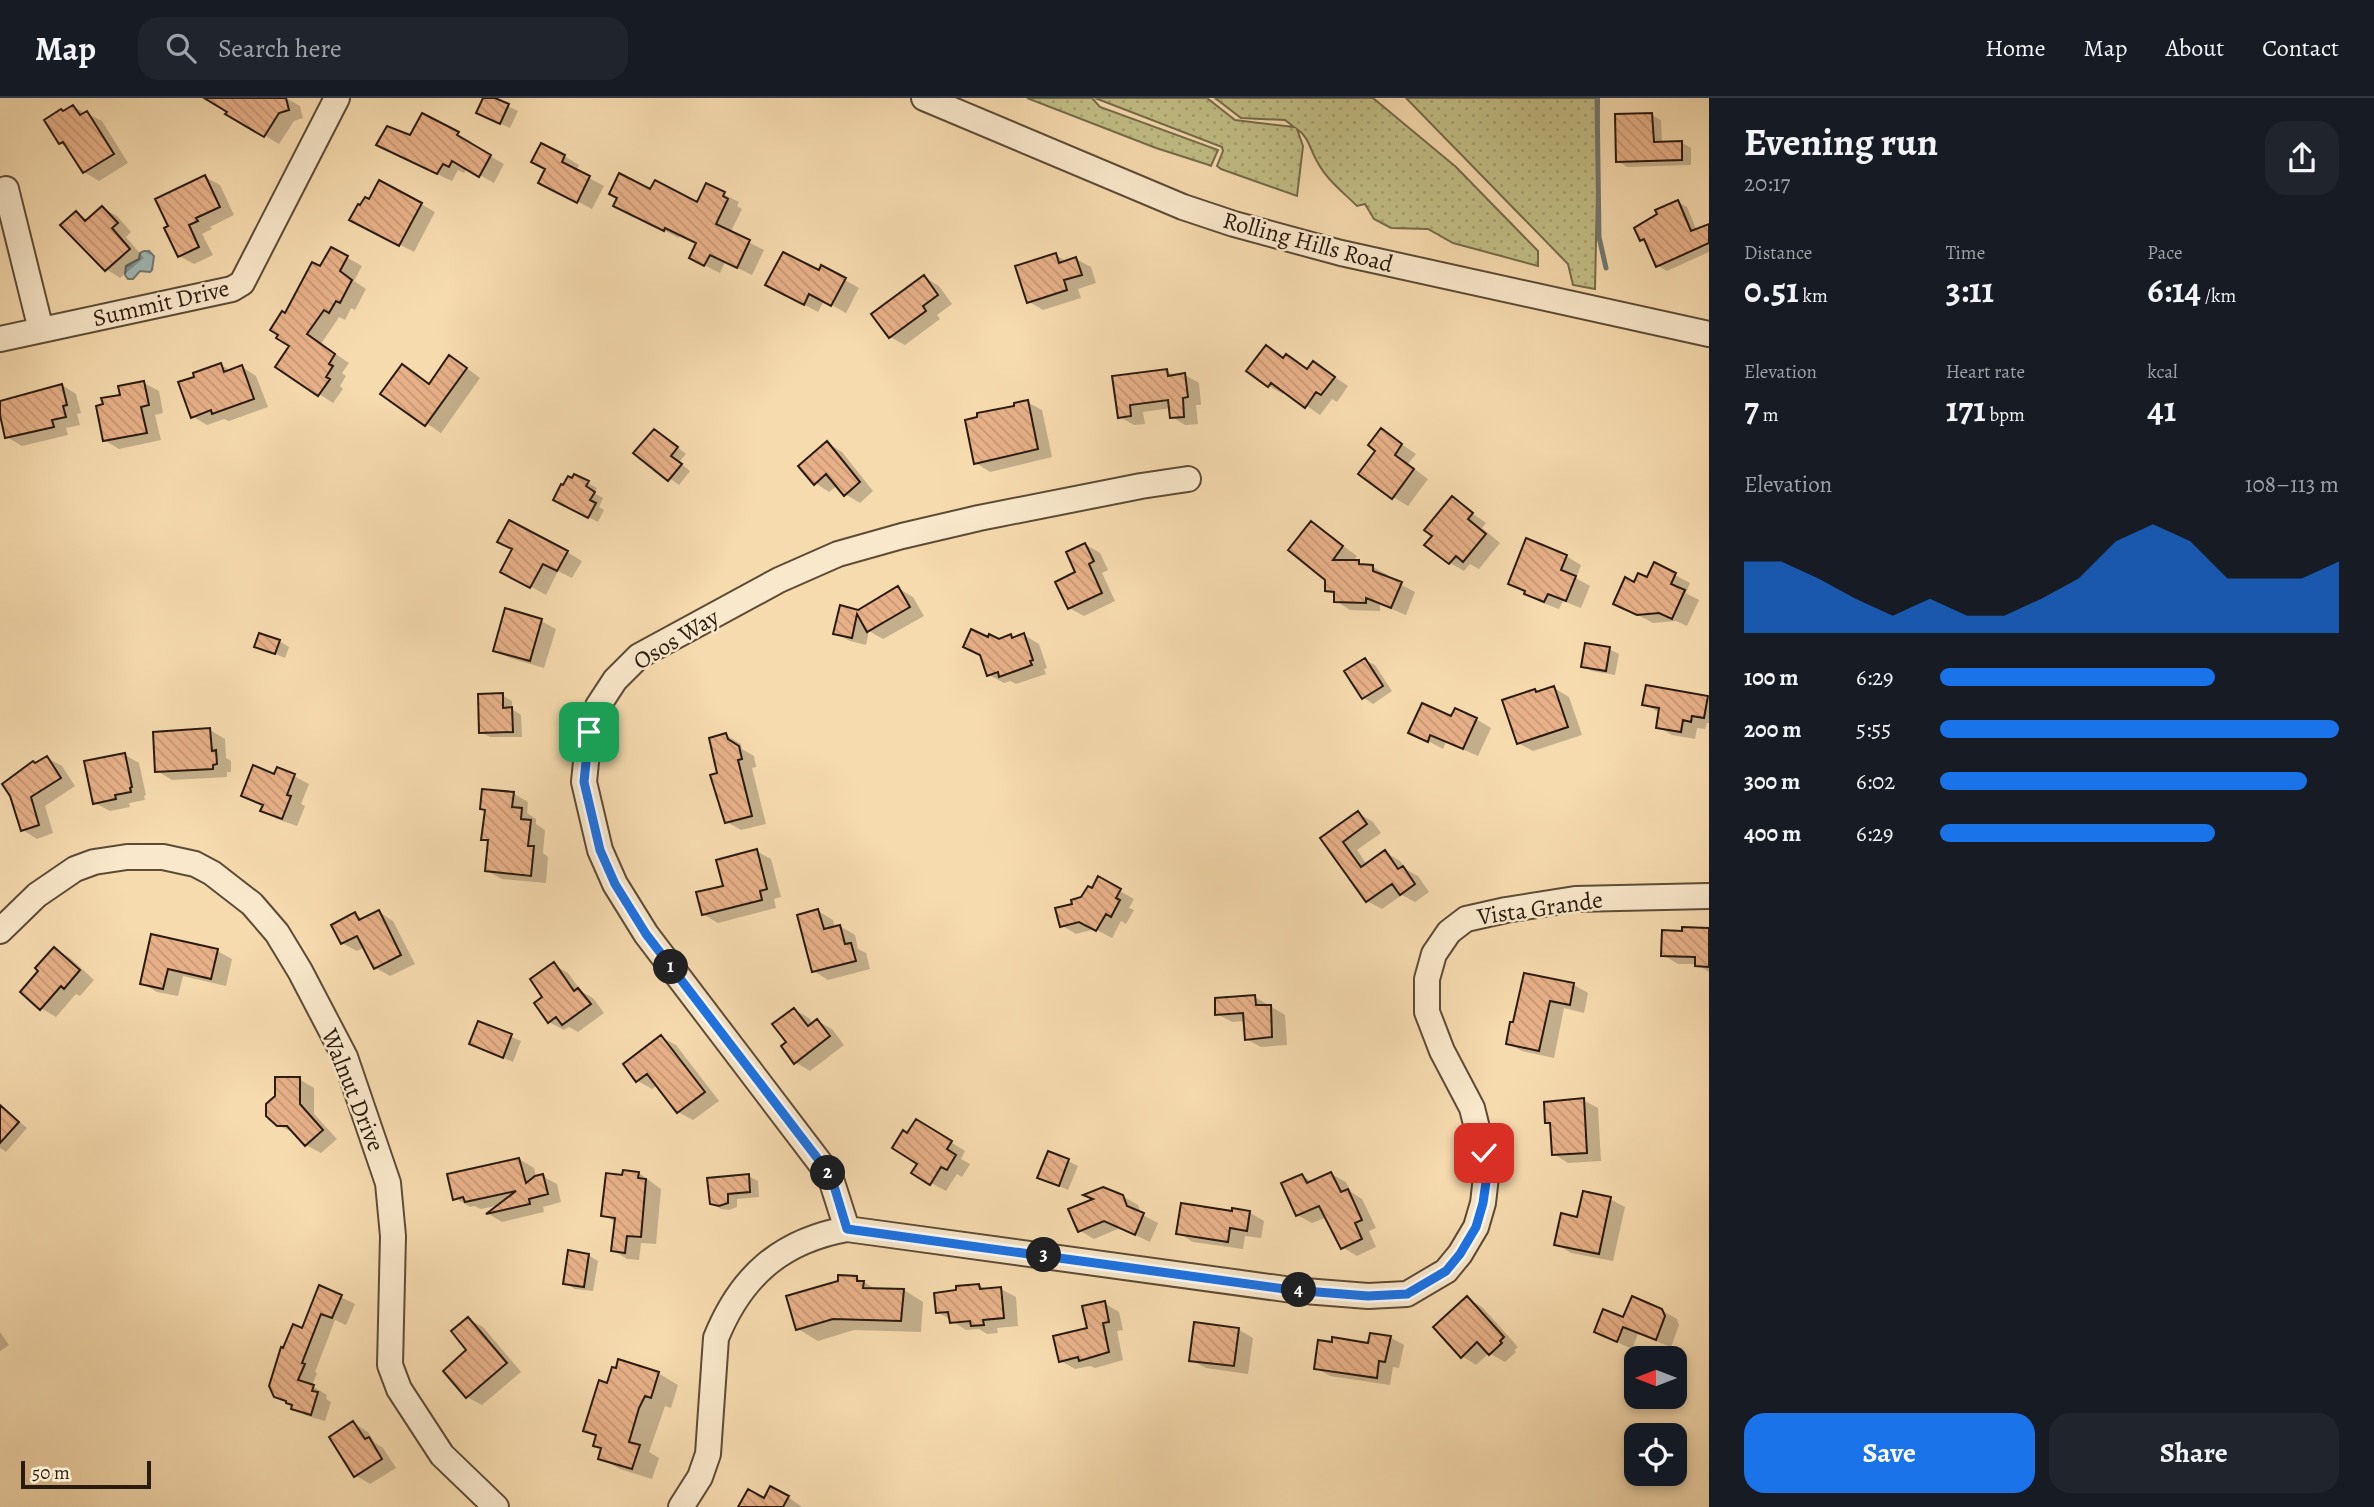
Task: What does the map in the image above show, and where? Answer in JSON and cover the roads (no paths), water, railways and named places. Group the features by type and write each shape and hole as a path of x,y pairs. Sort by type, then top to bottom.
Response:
{"street":[{"name":"Summit Drive","path":"0,338 232,289 242,284 337,98"},
{"name":"Rolling Hills Road","path":"924,98 1183,207 1234,224 1341,253 1709,334"},
{"path":"6,189 41,330"},
{"name":"Osos Way","path":"847,1229 831,1176 646,934 615,884 600,850 584,782 589,732 598,706 615,680 639,656 779,580 838,554 992,515 1188,479"},
{"name":"Walnut Drive","path":"0,931 37,895 75,869 94,862 127,856 163,857 195,864 212,873 252,904 277,933 345,1057 388,1183 393,1236 390,1365 399,1389 442,1455 496,1507"},
{"name":"Vista Grande","path":"681,1507 700,1476 708,1454 716,1338 734,1300 769,1260 809,1238 847,1229 1292,1290 1368,1296 1407,1294 1446,1271 1476,1227 1488,1168 1472,1108 1442,1051 1427,1012 1427,979 1434,954 1449,932 1466,919 1574,899 1709,896"}],"water":[{"path":"149,251 154,256 152,270 140,271 133,279 128,279 125,275 126,266 139,259 140,253"}],"waterway":[{"path":"1597,98 1599,237 1606,268"}]}
